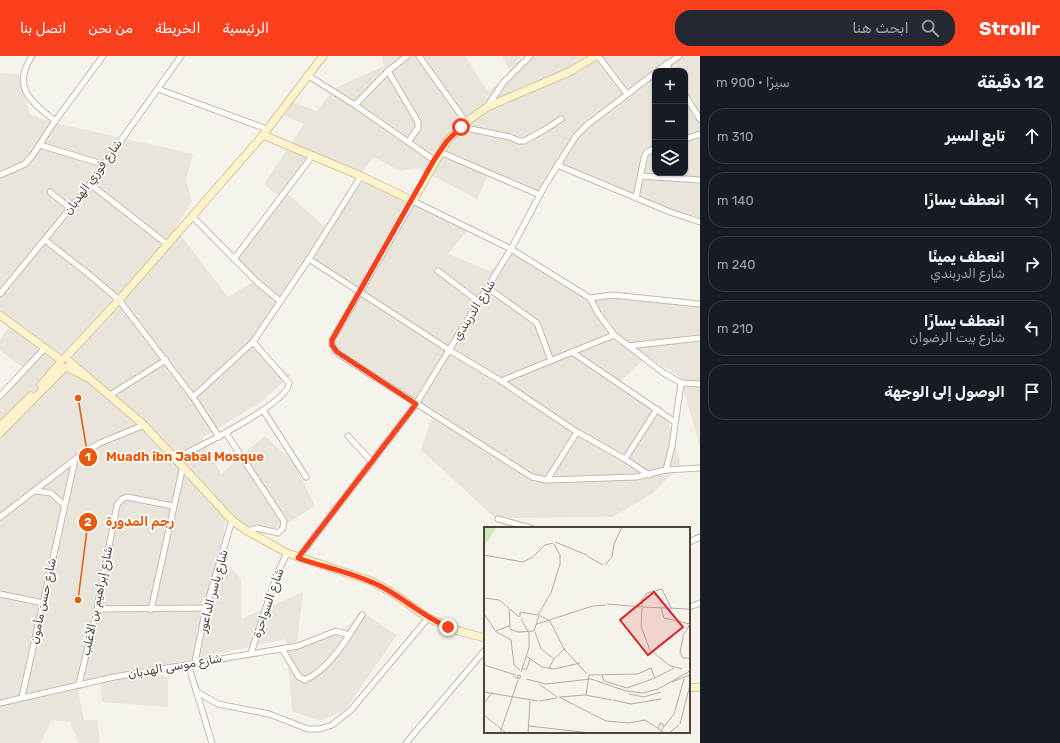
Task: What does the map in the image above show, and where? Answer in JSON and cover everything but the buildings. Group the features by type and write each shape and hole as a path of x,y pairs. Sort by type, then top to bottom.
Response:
{"street":[{"path":"32,56 24,68 22,79 25,92 31,102 55,121"},
{"path":"0,175 25,164 40,146 55,121 104,56"},
{"name":"شارع فوزي الهدبان","path":"0,294 90,184 102,164 181,56"},
{"path":"0,433 65,363 80,343 193,217 265,132 322,56"},
{"path":"355,105 388,71 407,56"},
{"path":"419,56 464,124 519,141 524,141 561,119"},
{"path":"487,107 503,83 530,56"},
{"path":"627,94 597,56 569,72 487,107 464,124 434,160 332,340 334,349 416,404 532,477 547,480 636,477 666,470 700,468"},
{"name":"شارع الدربندي","path":"661,68 679,56"},
{"path":"666,64 668,68"},
{"path":"388,71 418,122 418,128 408,142"},
{"path":"307,75 355,105 434,160"},
{"name":"شارع الدربندي","path":"298,558 416,404 512,249 540,195 576,136 587,125 652,75"},
{"path":"158,89 265,132 313,156 361,176 512,249 590,298 598,313 614,335 664,373 681,383 700,384"},
{"path":"688,100 700,119"},
{"path":"688,138 700,134"},
{"path":"40,146 102,164"},
{"path":"636,198 646,152 652,149"},
{"path":"440,152 540,195"},
{"path":"234,259 313,156"},
{"path":"557,165 670,212 700,222"},
{"path":"193,397 253,342 309,259 361,176"},
{"path":"641,176 700,180"},
{"path":"90,184 168,245"},
{"path":"50,192 70,208"},
{"path":"193,217 234,259 280,301"},
{"path":"45,240 119,300 166,360 193,397 219,437"},
{"path":"309,259 449,350 501,381 577,432 625,459 649,475"},
{"path":"438,271 479,302"},
{"path":"488,288 536,323 552,361"},
{"path":"590,298 612,294 700,304"},
{"path":"0,315 44,349 88,378 110,395 144,425 232,520 247,531 298,558 351,573 374,583 393,593 428,618 459,631 484,638"},
{"path":"501,381 614,335"},
{"path":"628,346 700,338"},
{"path":"176,458 226,433 263,410 286,391 289,383 253,342"},
{"path":"0,396 44,349"},
{"path":"572,352 675,422"},
{"path":"110,395 166,360"},
{"path":"0,426 65,363"},
{"path":"666,470 672,446 681,383"},
{"path":"625,459 657,409"},
{"path":"263,410 306,477"},
{"path":"0,517 75,460 100,443 144,425"},
{"path":"547,480 577,432"},
{"path":"226,433 284,521 283,528 278,533 257,528 247,531"},
{"path":"348,436 372,462"},
{"name":"شارع حسن مأمون","path":"22,697 75,460"},
{"path":"151,610 183,466"},
{"path":"36,491 51,493 64,505"},
{"name":"شارع إبراهيم بن الأغلب","path":"79,684 97,609 119,502 127,497 173,506"},
{"path":"498,519 527,527"},
{"name":"شارع ياسر الداعور","path":"195,662 206,608 232,520"},
{"path":"690,542 700,537"},
{"name":"شارع السواحرة","path":"251,653 277,574 287,553"},
{"path":"0,594 43,603"},
{"path":"690,607 700,603"},
{"path":"97,609 151,610 206,608"},
{"path":"282,649 298,677 305,680 311,677 329,660 362,616"},
{"path":"196,692 218,704 269,714 308,728 320,729 332,724 348,713 428,618"},
{"name":"شارع موسى الهدبان","path":"0,703 79,684 195,662 282,649 305,644 336,632 344,632 349,635"},
{"path":"406,743 484,651"},
{"path":"188,664 212,743"},
{"path":"690,688 700,687"}],"shaded area":[{"path":"382,56 465,56 488,92 511,73 502,56 520,56 522,59 526,56 700,56 700,221 681,216 558,162 539,195 489,173 477,199 418,168 400,171 374,157 359,175 315,154 288,194 327,229 364,179 468,230 448,254 490,271 512,248 590,299 613,291 700,303 700,447 680,377 648,356 620,382 667,417 681,465 652,494 612,517 495,518 421,450 432,417 330,353 361,292 311,260 253,346 291,375 261,402 202,438 221,474 265,436 294,463 315,506 283,526 252,533 226,513 221,558 241,579 241,619 303,592 297,643 345,628 363,613 397,635 345,710 320,721 292,711 286,639 146,669 168,678 168,707 102,702 100,679 78,691 84,720 97,720 100,743 79,743 70,722 51,720 42,741 37,743 0,743 0,399 27,371 0,350 0,340 11,324 0,309 0,73 19,74 30,114 47,121 193,154 186,180 192,202 175,228 228,297 256,280 235,254 280,197 264,184 304,124 284,116 293,102 317,111 335,88 384,66"}],"place":[{"name":"Muadh ibn Jabal Mosque","path":"78,398"},
{"name":"رجم المدورة","path":"78,600"}],"route":[{"path":"448,627 428,618 383,587 351,573 298,558 416,404 337,352 332,345 332,340 434,160 447,141 461,127"}]}
